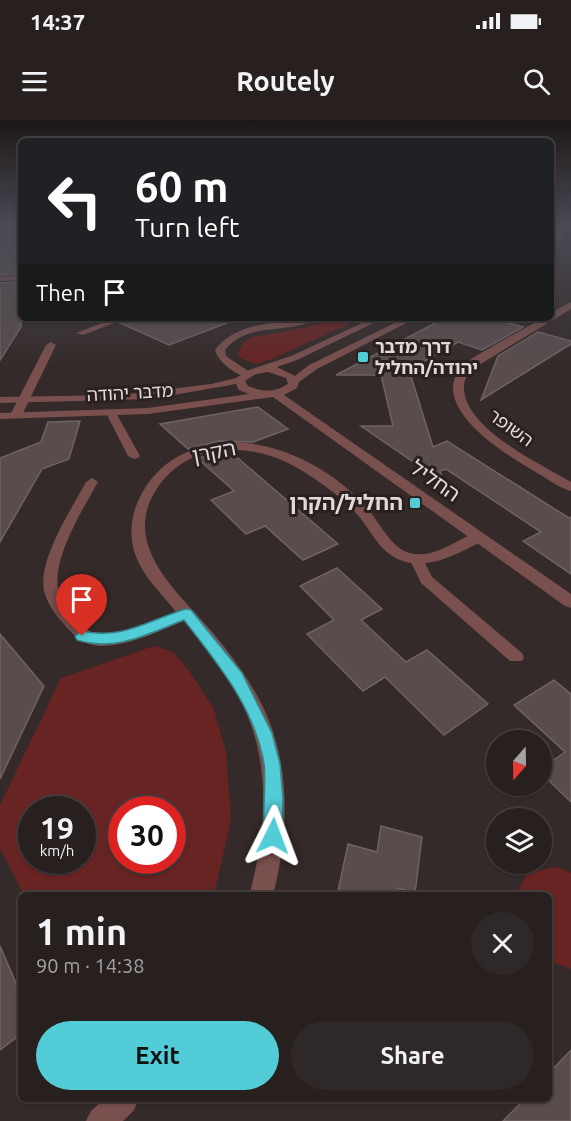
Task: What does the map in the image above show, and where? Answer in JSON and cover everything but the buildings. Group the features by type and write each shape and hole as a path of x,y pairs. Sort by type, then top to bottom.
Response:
{"street":[{"path":"0,279 18,278"},
{"name":"השופר","path":"554,315 571,305"},
{"path":"244,377 222,357 220,350 225,342 236,334 298,321"},
{"path":"260,370 294,358 374,321"},
{"path":"268,394 288,390 294,381 313,367 406,321"},
{"name":"השופר","path":"543,321 465,369 460,376 458,398 464,411 475,424 502,445 571,487"},
{"path":"16,415 51,345"},
{"path":"260,370 287,373 294,381"},
{"name":"מדבר יהודה","path":"0,400 163,395 200,390 260,370"},
{"name":"החליל","path":"244,377 243,388 268,394 571,602"},
{"name":"מדבר יהודה","path":"0,416 111,413 183,408 268,394"},
{"name":"הקרן","path":"262,892 273,836 275,799 272,764 264,733 237,677 146,563 137,532 139,515 153,485 177,460 205,449 255,446 270,448 300,461 358,506 391,548 399,554 417,558"},
{"path":"417,558 434,557 479,537"},
{"path":"101,1121 122,1102"}],"lane":[{"path":"81,333 115,321"},
{"path":"111,413 134,456"},
{"path":"92,482 62,538 53,567 51,588 62,612 82,636 101,640 134,634 186,614"},
{"path":"417,558 426,580 516,657"}],"shaded area":[{"path":"326,321 355,321 272,359 256,364 240,358 238,352 244,342 252,337 304,328"},
{"path":"154,646 173,652 187,668 214,709 226,752 231,820 215,892 22,892 0,848 0,805 61,678"},
{"path":"557,867 571,873 571,969 552,962 552,892 517,892 527,874 552,874 552,868"}],"place":[{"name":"דרך מדבר יהודה/החליל","path":"363,357"},
{"name":"החליל/הקרן","path":"415,503"}],"route":[{"path":"82,636 101,640 134,634 186,614 237,677 264,733 272,764 275,799 273,836"}]}
